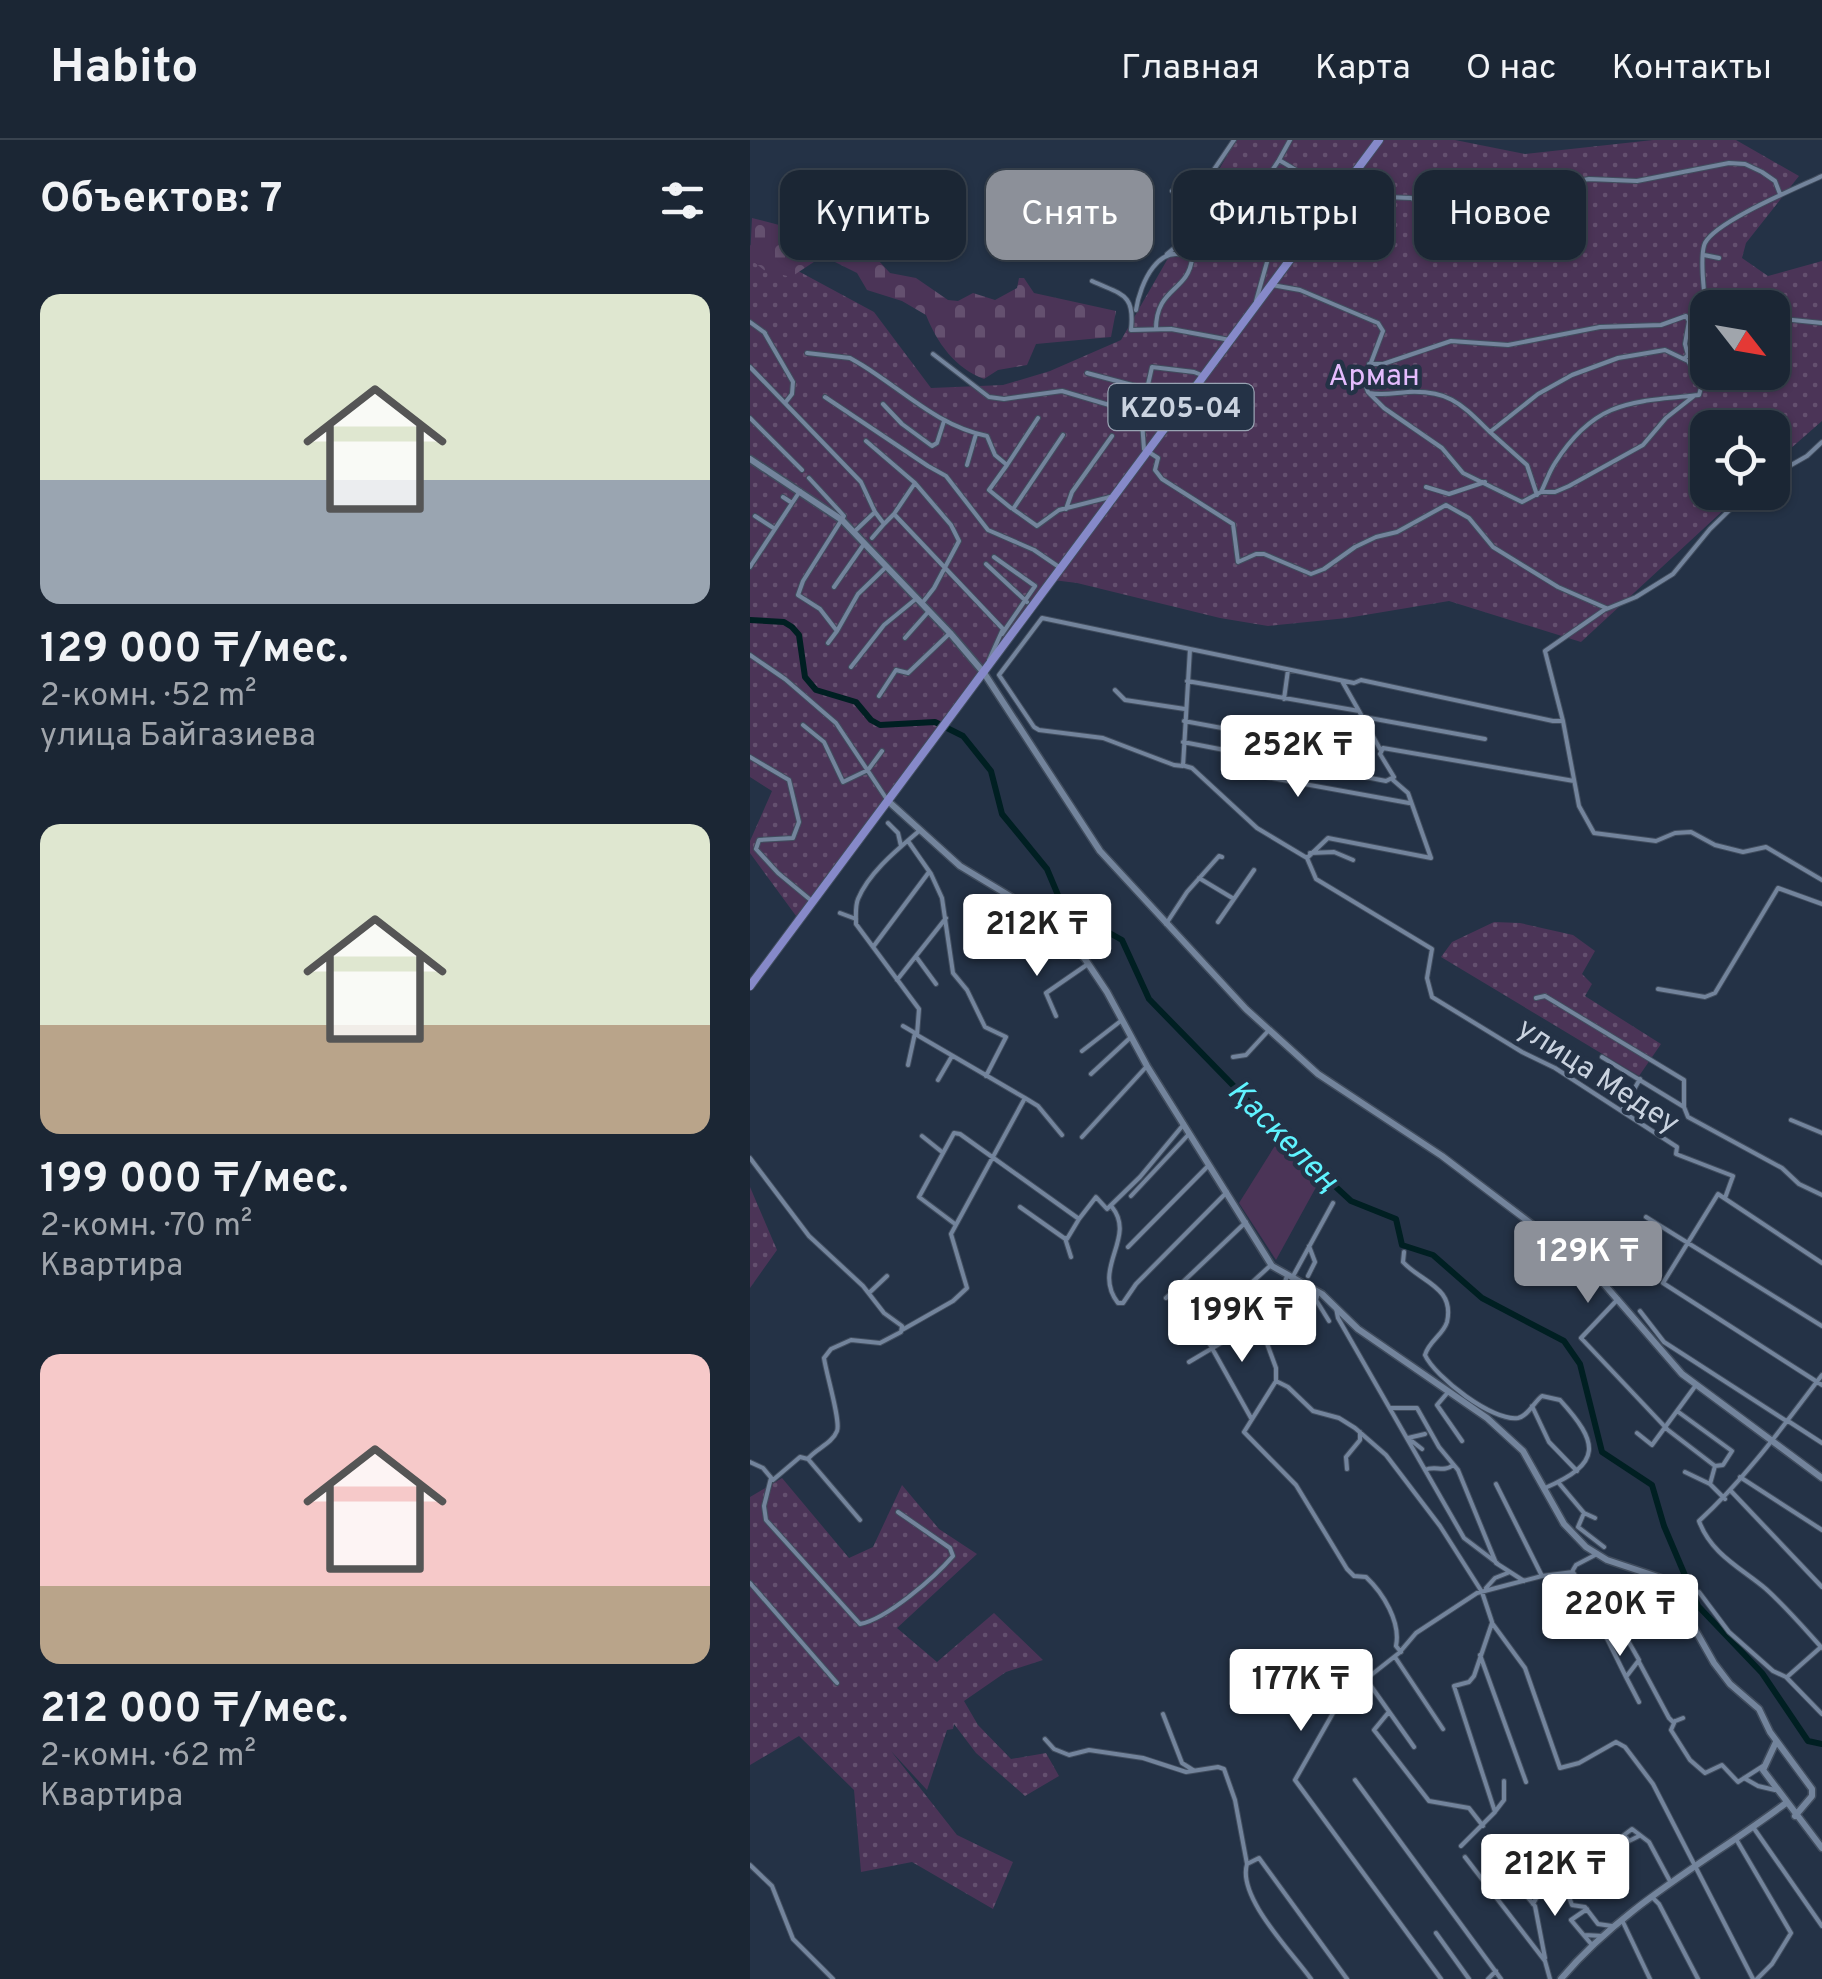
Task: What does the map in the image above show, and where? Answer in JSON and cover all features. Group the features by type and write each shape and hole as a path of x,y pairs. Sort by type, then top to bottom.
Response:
{"main road":[{"name":"KZ05-04","path":"1356,170 1378,140"},
{"name":"KZ05-04","path":"751,984 755,973 813,902 1290,260"}],"street":[{"path":"1172,191 1187,203 1192,202 1234,140"},
{"path":"1272,170 1290,140"},
{"path":"1279,160 1296,170"},
{"path":"1394,197 1410,198 1469,225 1528,190 1590,179 1637,182 1739,163 1775,181 1780,194"},
{"path":"1780,194 1786,195 1822,176"},
{"path":"1704,290 1705,244 1710,237 1747,210 1780,194"},
{"path":"1136,310 1147,276 1179,244 1186,243 1247,249 1269,256 1256,306"},
{"path":"1156,329 1157,308 1193,264 1186,255 1167,255"},
{"path":"1704,255 1720,258"},
{"path":"1092,281 1124,295 1131,303 1131,330 1200,332 1230,340"},
{"path":"1272,285 1300,290 1378,323 1383,330 1364,382 1368,392 1391,414 1442,448 1463,473 1517,501 1555,492 1643,445 1666,418 1694,396"},
{"path":"1370,364 1383,364 1451,342 1491,341 1508,345 1600,327 1661,326 1686,316 1688,355 1684,359"},
{"path":"1790,320 1822,323"},
{"path":"750,322 765,332 794,382 785,403"},
{"path":"1490,432 1538,394 1600,363 1662,349 1684,359 1690,367"},
{"path":"807,353 852,360 944,422 988,436 995,454 1007,465"},
{"path":"933,354 989,397 1004,399 1062,391 1143,415"},
{"path":"750,367 861,482 884,524"},
{"path":"1204,376 1152,368 1141,442 1147,452 1158,458 1155,470 1162,479 1233,524 1238,562 1264,554 1306,574 1324,570 1356,547 1397,532 1446,505 1451,494"},
{"path":"1087,373 1147,389"},
{"path":"1539,494 1569,444 1608,409 1699,395 1700,390"},
{"path":"1368,392 1448,396 1527,465 1539,494"},
{"path":"825,397 916,460 941,471 988,530 1034,550 1062,568"},
{"path":"883,404 932,446 944,422"},
{"path":"750,418 802,470"},
{"path":"1038,418 989,490 1037,526 1054,512 1115,496"},
{"path":"967,465 976,434"},
{"path":"1012,509 1063,435"},
{"path":"1066,509 1072,492 1112,436"},
{"path":"851,668 884,625 934,588 959,538 915,482 866,440"},
{"path":"1790,466 1822,442"},
{"path":"750,459 868,541 886,567 984,673 1100,851 1269,1030 1318,1074 1404,1128 1488,1197 1590,1269 1665,1358 1822,1478"},
{"path":"810,478 843,512 842,520 798,592 826,615 836,632"},
{"path":"834,586 894,514 915,482"},
{"path":"1426,488 1451,494 1485,482"},
{"path":"750,566 800,491"},
{"path":"783,497 792,503"},
{"path":"1446,505 1469,518 1493,547 1558,587 1606,610"},
{"path":"1730,510 1673,574 1606,610 1544,654 1563,721 1574,782 1582,813 1596,834 1656,842 1679,832 1691,832 1714,845 1743,852 1769,848 1822,880"},
{"path":"854,532 875,512"},
{"path":"894,514 1003,629 1002,634"},
{"path":"756,516 775,530"},
{"path":"991,664 989,656 1036,586 994,557"},
{"path":"986,564 1027,602"},
{"path":"828,643 858,594 886,567"},
{"path":"905,638 929,611"},
{"path":"1038,730 1000,674 1042,618 1342,681 1361,680 1563,721"},
{"path":"879,696 896,670 908,673 950,633"},
{"path":"1183,766 1190,650"},
{"path":"750,656 828,716 888,801 919,830 960,866 1048,919 1088,964 1271,1265 1318,1292 1358,1329 1486,1418 1523,1452 1564,1524 1597,1554 1666,1580 1714,1664 1758,1709 1812,1789 1812,1796 1796,1816"},
{"path":"1284,699 1288,670"},
{"path":"1186,681 1359,711"},
{"path":"1342,681 1393,780"},
{"path":"1115,690 1125,700 1185,709"},
{"path":"1364,718 1486,738"},
{"path":"1184,720 1314,745 1321,752 1318,768"},
{"path":"802,725 824,742 843,782 868,770 882,752"},
{"path":"1027,738 1038,730 1103,738 1151,758 1192,768 1256,828 1308,855 1334,852 1353,860"},
{"path":"1183,742 1393,780 1405,788 1431,858 1328,838 1308,855"},
{"path":"1380,749 1574,782"},
{"path":"1238,752 1238,772 1412,804"},
{"path":"750,757 790,780 799,822 793,838 759,840 756,849 813,902"},
{"path":"757,762 764,763"},
{"path":"888,824 898,833 901,846"},
{"path":"908,1065 919,1009 856,919 858,900 901,846 919,830"},
{"path":"908,840 939,890 953,973 986,1027 1006,1037 986,1076"},
{"name":"улица Медеу","path":"1308,855 1316,879 1432,948 1428,986 1432,997 1622,1110 1677,1147 1676,1154 1734,1178 1725,1198"},
{"path":"1166,924 1218,856 1222,857"},
{"path":"1218,922 1254,870"},
{"path":"872,947 929,872"},
{"path":"1200,878 1234,899"},
{"path":"1658,989 1705,996 1715,993 1778,888 1822,904"},
{"path":"840,914 856,919"},
{"path":"897,980 946,918"},
{"path":"917,958 936,984"},
{"path":"1056,1016 1046,993 1088,964"},
{"path":"1536,998 1545,996 1684,1080 1686,1116 1782,1168 1799,1184 1822,1195"},
{"path":"1082,1051 1122,1020"},
{"path":"903,1026 1038,1106 1062,1136"},
{"path":"1233,1057 1246,1055 1269,1030"},
{"path":"1090,1074 1130,1036"},
{"path":"938,1080 952,1056"},
{"path":"1602,1057 1684,1107"},
{"path":"1082,1137 1147,1066"},
{"path":"1622,1110 1640,1080"},
{"path":"808,1459 838,1428 828,1387 826,1354 857,1338 880,1344 967,1288 951,1234 1025,1098"},
{"path":"1791,1120 1822,1133"},
{"path":"1065,1238 1096,1197 1107,1209 1147,1169 1184,1122"},
{"path":"1131,1196 1191,1132"},
{"path":"955,1224 919,1196 954,1133 1080,1219"},
{"path":"922,1136 942,1152"},
{"path":"750,1158 810,1236 869,1293 884,1313 901,1324 902,1330"},
{"path":"1128,1247 1211,1164"},
{"path":"1146,1181 1147,1169"},
{"path":"1110,1206 1118,1215 1120,1229 1107,1278 1113,1296 1123,1303 1136,1284 1226,1192"},
{"path":"1819,1383 1662,1283 1718,1194 1822,1263"},
{"path":"1333,1203 1290,1277 1265,1338 1276,1368 1276,1380 1244,1432 1296,1484 1348,1569 1354,1576 1370,1580 1377,1589 1397,1627 1396,1646 1401,1652"},
{"path":"1020,1206 1065,1238 1071,1258"},
{"path":"1646,1217 1822,1326"},
{"path":"1166,1298 1246,1222"},
{"path":"1308,1276 1315,1262 1309,1246"},
{"path":"1404,1252 1403,1262 1418,1278 1440,1289 1447,1304 1446,1326 1426,1351 1429,1364 1489,1411 1516,1418 1542,1396 1560,1400 1583,1430 1590,1446 1577,1470 1545,1488"},
{"path":"1236,1297 1271,1265"},
{"path":"869,1293 887,1276"},
{"path":"1297,1322 1309,1286"},
{"path":"1318,1292 1316,1300 1329,1321"},
{"path":"1618,1300 1581,1338 1666,1428 1715,1466 1724,1465 1731,1449 1677,1411"},
{"path":"1336,1308 1338,1318 1464,1538 1524,1582"},
{"path":"1640,1311 1664,1342 1822,1443"},
{"path":"1203,1332 1251,1418"},
{"path":"1189,1362 1236,1334"},
{"path":"1786,1677 1822,1648 1768,1592 1721,1555 1699,1520 1725,1499 1822,1375"},
{"path":"1276,1380 1313,1411 1339,1418 1386,1454 1432,1514 1484,1591 1492,1623 1522,1661 1560,1768 1579,1763 1610,1744 1620,1744 1652,1784 1755,1979 1772,1964 1792,1934 1736,1840"},
{"path":"1637,1433 1652,1445 1696,1384"},
{"path":"1449,1391 1437,1405 1462,1441"},
{"path":"1532,1406 1549,1442 1577,1470"},
{"path":"1391,1408 1415,1407 1458,1470"},
{"path":"1425,1422 1438,1430"},
{"path":"1347,1469 1346,1457 1360,1440 1360,1432"},
{"path":"1408,1438 1426,1434"},
{"path":"1408,1438 1422,1448"},
{"path":"1443,1452 1458,1470 1497,1563"},
{"path":"860,1520 808,1459 800,1457 772,1478 764,1506 766,1520 860,1624 876,1620 902,1602 953,1556 950,1548 898,1512"},
{"path":"750,1462 772,1478"},
{"path":"1425,1470 1453,1466"},
{"path":"1710,1484 1715,1466"},
{"path":"1685,1472 1710,1484 1725,1499"},
{"path":"1740,1477 1822,1530"},
{"path":"1558,1482 1584,1513 1595,1518"},
{"path":"1496,1484 1542,1576"},
{"path":"1730,1490 1822,1586"},
{"path":"1584,1513 1578,1528 1604,1547"},
{"path":"1573,1572 1576,1565 1597,1554"},
{"path":"1442,1979 1296,1778 1341,1699 1354,1693 1401,1652 1416,1633 1484,1591 1495,1578 1510,1572"},
{"path":"1484,1591 1573,1572"},
{"path":"1573,1572 1639,1702"},
{"path":"1591,1606 1612,1602 1642,1584 1649,1574"},
{"path":"750,1584 837,1682"},
{"path":"1699,1592 1729,1632 1773,1671 1786,1677 1822,1714"},
{"path":"1612,1602 1619,1625 1669,1718 1675,1721"},
{"path":"1492,1623 1471,1680 1454,1686 1494,1813"},
{"path":"1480,1654 1526,1782"},
{"path":"1394,1657 1443,1729"},
{"path":"1626,1677 1639,1662"},
{"path":"1367,1680 1414,1747"},
{"path":"1389,1711 1374,1730 1429,1801 1470,1808 1482,1826"},
{"path":"1163,1714 1182,1762 1194,1771"},
{"path":"1683,1718 1675,1721 1670,1730 1698,1769 1708,1774 1722,1765 1736,1780 1744,1778 1763,1766 1776,1741"},
{"path":"1045,1739 1054,1749 1069,1755 1089,1750 1143,1758 1186,1772 1218,1767 1228,1774 1247,1864 1248,1893 1310,1979"},
{"path":"1763,1766 1786,1804 1822,1848"},
{"path":"1744,1778 1776,1790"},
{"path":"1355,1780 1502,1979"},
{"path":"1461,1846 1494,1813 1506,1792 1504,1781"},
{"path":"1561,1979 1592,1945 1652,1897 1786,1804"},
{"path":"1472,1823 1477,1831"},
{"path":"1753,1827 1822,1926"},
{"path":"1639,1836 1649,1842 1671,1884"},
{"path":"1552,1837 1549,1846 1572,1905 1587,1909 1598,1924 1619,1923"},
{"path":"1262,1862 1267,1852"},
{"path":"1247,1864 1257,1857 1262,1862 1346,1979"},
{"path":"1465,1857 1546,1962"},
{"path":"1485,1858 1504,1868"},
{"path":"1499,1863 1533,1902 1550,1979"},
{"path":"750,1865 772,1886 793,1939 833,1979"},
{"path":"1533,1902 1540,1893"},
{"path":"1652,1897 1698,1979"},
{"path":"1587,1909 1572,1920 1592,1945"},
{"path":"1619,1923 1650,1979"},
{"path":"1436,1934 1469,1979"},
{"path":"1584,1935 1603,1936"},
{"path":"1488,1979 1496,1971"}],"green space":[{"name":"Арман","path":"1236,140 1455,140 1525,154 1653,140 1736,140 1799,176 1746,243 1742,258 1768,276 1822,261 1822,421 1790,449 1790,410 1690,410 1690,510 1724,510 1581,642 1449,601 1268,626 1053,580 799,920 750,853 750,841 772,791 750,777 750,245 874,312 931,388 1003,385 1050,371 1121,340 1173,250 1173,260 1394,260 1394,170 1219,170"},
{"path":"752,218 780,225 780,260 817,260 791,277 764,270 750,259"},
{"path":"831,260 876,260 890,273 916,278 948,300 958,301 973,293 995,300 1017,288 1019,278 1024,278 1034,293 1116,311 1111,337 1036,344 1027,365 998,370 984,379 948,353 926,315 902,301 867,290 857,273"},
{"path":"1494,922 1520,923 1573,935 1595,951 1582,974 1592,984 1585,996 1661,1044 1639,1076 1441,957 1452,942"},
{"path":"1276,1144 1320,1180 1276,1260 1239,1203"},
{"path":"750,1187 777,1250 750,1288"},
{"path":"782,1478 849,1558 873,1547 902,1485 939,1529 977,1554 897,1628 937,1662 994,1613 1043,1660 1006,1672 964,1701 978,1725 1011,1759 1046,1753 1059,1776 1025,1796 976,1753 954,1724 953,1729 947,1730 927,1790 891,1751 957,1835 1013,1862 993,1909 912,1862 861,1872 854,1790 799,1736 750,1765 750,1497"}],"waterway":[{"name":"Қаскелең","path":"750,620 784,622 792,627 799,635 805,677 816,690 856,702 880,725 935,722 963,736 991,771 1002,814 1047,869 1063,907 1122,940 1149,999 1295,1149 1351,1201 1396,1219 1402,1245 1433,1255 1482,1298 1564,1341 1580,1364 1602,1452 1652,1485 1664,1526 1698,1606 1762,1673 1808,1741 1822,1744"}]}
